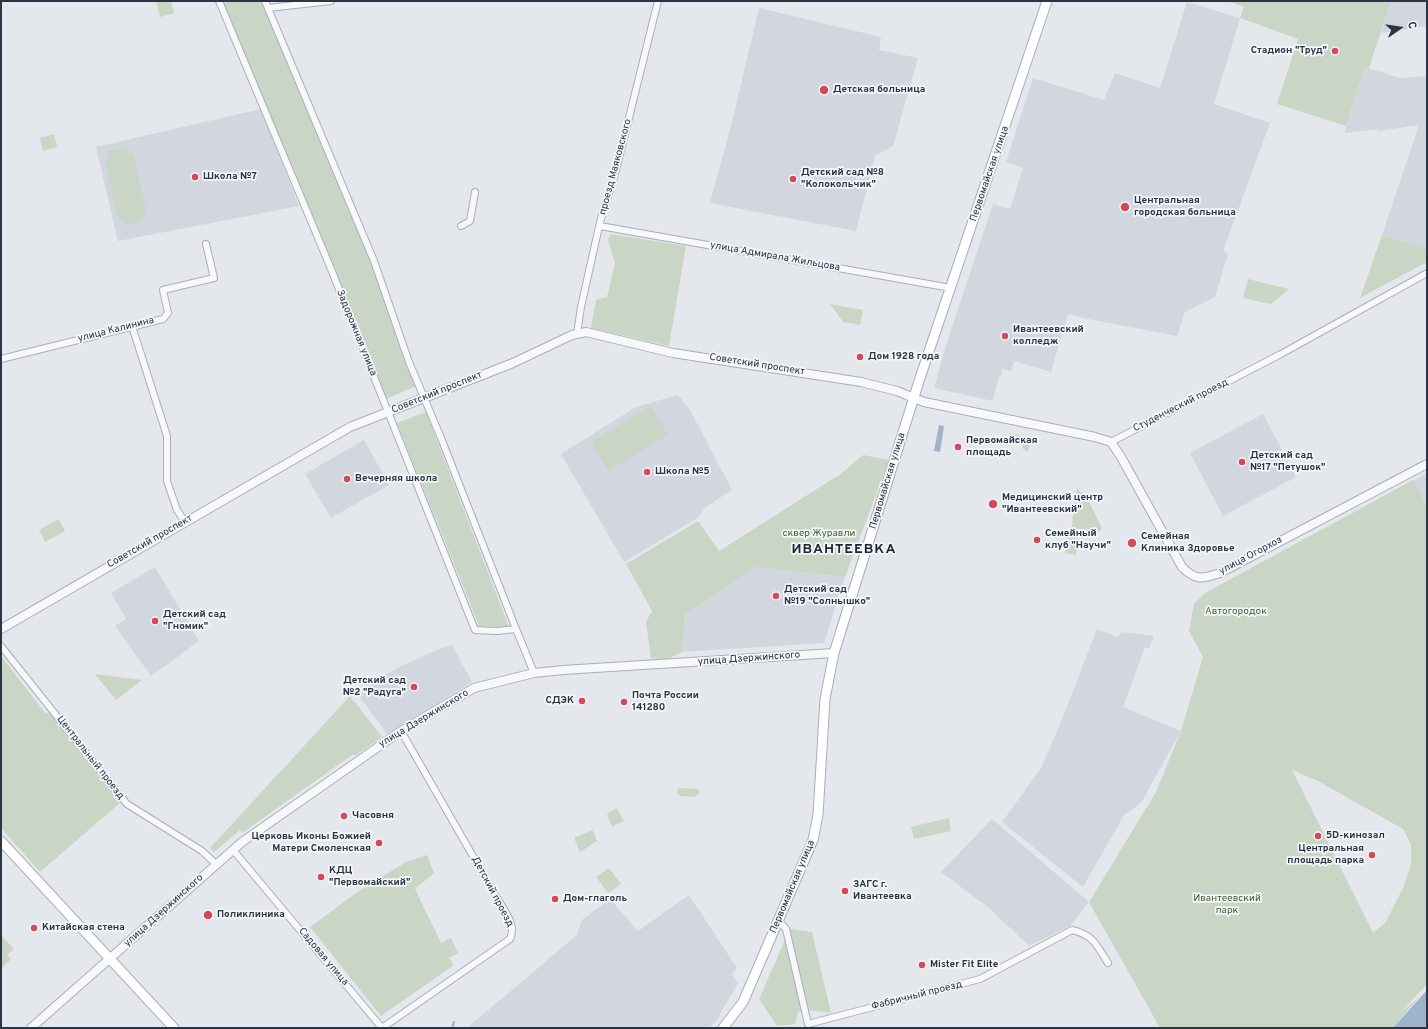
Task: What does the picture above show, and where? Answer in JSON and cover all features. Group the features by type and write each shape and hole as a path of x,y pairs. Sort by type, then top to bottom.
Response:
{"main road":[{"name":"Первомайская улица","path":"723,1028 743,1002 806,860 815,834 818,815 825,699 834,653 914,398 1047,1"},
{"path":"1,841 174,1028"}],"street":[{"name":"Задорожная улица","path":"219,1 388,412 475,630 497,631 516,628"},
{"path":"265,1 374,261 409,362 425,397 534,674"},
{"path":"268,8 331,1"},
{"name":"проезд Маяковского","path":"577,334 581,307 600,226 616,170 658,1"},
{"path":"461,226 470,221 475,192"},
{"name":"улица Адмирала Жильцова","path":"600,226 951,288"},
{"name":"улица Калинина","path":"1,359 163,319 168,313 163,290 214,278 206,244"},
{"name":"Студенческий проезд","path":"1110,442 1281,354 1427,273"},
{"path":"132,326 167,436 167,481 177,510 185,522"},
{"name":"Советский проспект","path":"1,629 347,429 513,363 577,334 586,332 674,353 861,382 897,391 914,398"},
{"path":"914,398 924,402 1095,437 1110,442"},
{"name":"улица Огорхоз","path":"1110,442 1121,457 1182,567 1197,578 1220,573 1427,464"},
{"name":"Центральный проезд","path":"1,646 127,804 202,852 216,864"},
{"name":"улица Дзержинского","path":"31,1028 233,850 401,731 474,688 534,674 612,666 834,653"},
{"name":"Детский проезд","path":"382,1028 510,939 513,933 512,925 401,731"},
{"name":"Садовая улица","path":"233,850 382,1028"},
{"name":"Фабричный проезд","path":"779,921 786,929 808,1024 980,979 1072,930 1084,933 1091,937 1108,963"}],"shaded area":[{"path":"1391,1 1427,1 1427,26 1381,33"},
{"name":"Центральная городская больница","path":"1187,2 1240,18 1214,104 1270,123 1223,251 1228,254 1215,297 1185,312 1177,336 1068,314 1051,372 1014,361 1011,371 1003,369 1001,376 999,375 993,401 934,388 948,339 993,204 1010,209 1023,168 1006,162 1033,78 1104,100 1115,73 1160,88"},
{"name":"Детская больница","path":"759,8 881,37 879,50 918,58 893,146 875,156 856,231 710,203 732,122"},
{"path":"1365,67 1400,78 1427,76 1427,249 1382,235 1419,125 1378,131 1378,129 1344,133"},
{"name":"Школа №7","path":"261,109 299,206 118,241 96,147"},
{"name":"Школа №5","path":"678,395 690,410 732,490 703,509 699,517 624,562 561,454 636,407"},
{"name":"Детский сад №17 \"Петушок\"","path":"1263,414 1296,477 1223,516 1190,453"},
{"name":"Вечерняя школа","path":"364,440 389,485 331,518 305,474"},
{"path":"1427,473 1427,506 1413,481"},
{"name":"Детский сад \"Гномик\"","path":"155,567 199,641 151,676 115,626 126,619 111,593"},
{"name":"Детский сад №19 \"Солнышко\"","path":"755,567 845,577 824,643 682,652 685,615"},
{"path":"1097,629 1118,637 1121,632 1154,636 1149,648 1145,647 1123,707 1181,731 1141,803 1124,815 1083,887 1002,822 1041,768 1059,727"},
{"name":"Детский сад №2 \"Радуга\"","path":"452,645 472,682 387,734 356,692 395,669 437,650"},
{"path":"992,819 1089,902 1070,926 1029,946 989,908 941,872"},
{"path":"689,895 737,968 731,974 738,983 716,1021 709,1028 467,1028 577,935 582,920 610,899 638,931"}],"green space":[{"path":"156,1 171,1 174,13 160,17"},
{"path":"219,1 266,1 374,261 401,351 416,386 386,399 364,353"},
{"name":"Стадион \"Труд\"","path":"1227,1 1391,1 1369,68 1365,67 1346,126 1277,104 1298,39 1240,18 1244,7"},
{"path":"54,134 57,147 43,151 40,138"},
{"path":"125,147 130,150 134,157 146,209 143,220 132,224 125,223 119,219 117,215 105,163 110,151"},
{"path":"610,234 686,246 669,346 591,328 596,300 607,297 615,263 608,240"},
{"path":"1382,235 1427,249 1427,262 1360,298"},
{"path":"1248,279 1289,289 1271,304 1243,298"},
{"path":"830,304 863,310 860,325 843,322"},
{"path":"651,406 668,435 608,471 591,442"},
{"path":"426,412 509,627 479,626 397,423"},
{"path":"1009,433 1031,438 1028,452 1022,448 1024,440 1008,436"},
{"name":"сквер Журавли","path":"863,455 889,460 845,577 755,567 685,615 682,652 667,659 651,658 646,622 652,611 626,564 698,521 719,551 842,473"},
{"name":"Ивантеевский парк","path":"1413,480 1427,506 1427,984 1399,1014 1419,997 1393,1028 1160,1028 1089,902 1156,792 1181,731 1203,657 1189,631 1194,604 1205,593","holes":["1292,770 1318,781 1403,829 1411,845 1411,864 1404,886 1385,923 1373,933"]},
{"path":"1077,489 1086,496 1102,528 1099,532 1072,528 1075,494"},
{"path":"59,519 65,531 45,542 39,530"},
{"path":"1068,533 1079,535 1076,555 1065,553"},
{"path":"1,656 46,714 49,712 121,802 40,872 1,828"},
{"path":"95,674 142,680 116,700"},
{"path":"350,696 382,737 356,755 352,755 242,833 240,830 214,852 210,848"},
{"path":"678,788 699,789 699,794 695,797 680,796 677,792"},
{"path":"617,808 624,821 612,827 607,814"},
{"path":"949,818 951,831 914,839 911,827"},
{"path":"593,830 597,841 580,852 574,838"},
{"path":"427,855 434,873 415,889 441,943 451,938 458,953 449,958 454,965 381,1016 310,927 359,891 406,862"},
{"path":"609,868 621,884 608,893 596,877"},
{"path":"790,929 812,932 831,1013 807,1010 798,1012 795,1024 777,1026 759,999"},
{"path":"1,935 14,949 7,955 11,959 1,969"}],"water":[{"path":"939,425 944,426 940,452 934,451"},
{"path":"1427,990 1427,1028 1393,1028"}],"waterway":[{"path":"452,1028 454,1022"}],"place":[{"name":"Стадион \"Труд\"","path":"1335,51"},
{"name":"Детская больница","path":"824,90"},
{"name":"Школа №7","path":"195,177"},
{"name":"Детский сад №8 \"Колокольчик\"","path":"793,179"},
{"name":"Центральная городская больница","path":"1125,207"},
{"name":"Ивантеевский колледж","path":"1005,336"},
{"name":"Дом 1928 года","path":"860,357"},
{"name":"Первомайская площадь","path":"958,447"},
{"name":"Детский сад №17 \"Петушок\"","path":"1242,462"},
{"name":"Школа №5","path":"647,472"},
{"name":"Вечерняя школа","path":"347,479"},
{"name":"Медицинский центр \"Ивантеевский\"","path":"993,504"},
{"name":"Семейный клуб \"Научи\"","path":"1037,540"},
{"name":"Семейная Клиника Здоровье","path":"1132,543"},
{"name":"Детский сад №19 \"Солнышко\"","path":"776,596"},
{"name":"Детский сад \"Гномик\"","path":"155,621"},
{"name":"Детский сад №2 \"Радуга\"","path":"414,687"},
{"name":"СДЭК","path":"582,701"},
{"name":"Почта России 141280","path":"624,702"},
{"name":"Часовня","path":"344,816"},
{"name":"5D-кинозал","path":"1318,836"},
{"name":"Церковь Иконы Божией Матери Смоленская","path":"379,843"},
{"name":"Центральная площадь парка","path":"1372,855"},
{"name":"КДЦ \"Первомайский\"","path":"321,877"},
{"name":"ЗАГС г. Ивантеевка","path":"845,891"},
{"name":"Дом-глаголь","path":"555,899"},
{"name":"Поликлиника","path":"208,915"},
{"name":"Китайская стена","path":"34,928"},
{"name":"Mister Fit Elite","path":"922,965"}],"district":[{"name":"ИВАНТЕЕВКА","path":"844,550"}],"park label":[{"name":"Автогородок","path":"1236,612"}]}
